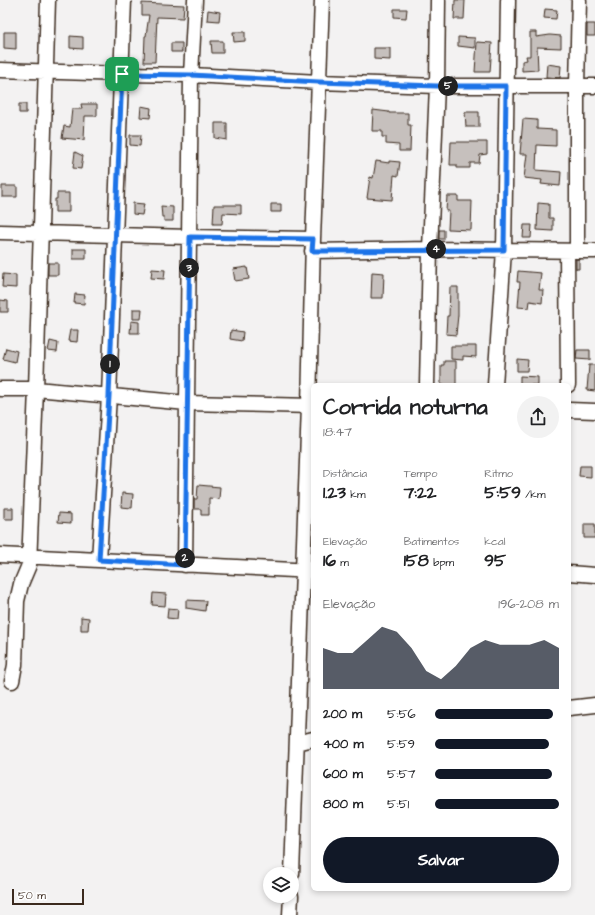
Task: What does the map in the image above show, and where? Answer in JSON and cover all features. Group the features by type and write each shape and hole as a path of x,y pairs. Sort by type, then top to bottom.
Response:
{"street":[{"path":"12,682 15,665 17,601 21,584 29,565 28,557 36,389 48,0"},
{"path":"99,560 109,396 124,0"},
{"path":"185,565 191,75 195,0"},
{"path":"311,383 313,245 322,0"},
{"path":"427,383 430,249 437,86 438,0"},
{"path":"495,383 504,250 508,0"},
{"path":"568,383 579,0"},
{"path":"0,70 191,75 319,82 437,86 595,86"},
{"path":"0,232 190,237 313,245 430,249 595,251"},
{"path":"0,390 36,389 187,404 311,406 308,571 297,743 292,867"},
{"path":"571,410 595,411"},
{"path":"0,555 308,571"},
{"path":"571,573 595,574"},
{"path":"571,708 595,705"},
{"path":"297,743 311,740"},
{"path":"290,915 291,903"}],"building":[{"path":"455,0 465,0 464,19 454,19"},
{"path":"142,3 184,5 183,18 157,17 155,62 144,62 145,36 149,15 142,15"},
{"path":"394,9 407,9 406,18 394,17"},
{"path":"545,9 557,10 556,19 544,18"},
{"path":"208,10 220,12 219,21 207,20"},
{"path":"587,24 595,24 595,36 587,36"},
{"path":"4,32 16,32 16,49 4,48"},
{"path":"233,32 245,32 245,41 234,42"},
{"path":"530,32 536,32 536,37 550,35 561,36 561,48 537,47 538,70 522,71 522,61 527,60 526,56 530,56"},
{"path":"70,36 83,37 83,49 70,48"},
{"path":"458,37 475,38 475,48 458,46"},
{"path":"211,41 223,41 223,53 212,53"},
{"path":"477,42 492,43 490,72 475,72"},
{"path":"171,43 182,43 182,52 171,52"},
{"path":"374,48 390,48 390,60 374,59"},
{"path":"547,64 561,66 560,78 546,77"},
{"path":"19,104 26,104 26,113 19,113"},
{"path":"81,104 97,104 97,116 85,116 84,140 62,138 64,126 70,127 72,109 82,109"},
{"path":"141,106 151,108 150,118 140,117"},
{"path":"373,110 389,113 408,113 408,125 411,125 410,151 399,151 399,145 386,144 386,137 382,137 382,131 372,131"},
{"path":"465,112 479,112 479,127 466,127"},
{"path":"523,119 537,120 537,129 556,130 556,146 537,145 536,170 561,172 560,186 541,184 542,180 524,178 527,154 520,154"},
{"path":"215,123 227,123 227,140 215,138"},
{"path":"130,135 141,135 140,146 130,145"},
{"path":"451,142 487,142 487,154 480,155 479,163 470,163 470,168 457,168 457,165 450,165"},
{"path":"75,152 83,156 81,169 73,168"},
{"path":"376,161 389,163 389,161 400,162 398,176 394,175 392,200 367,198 370,177 373,178"},
{"path":"2,186 17,186 17,197 2,197"},
{"path":"57,193 69,193 69,212 55,212 55,199 57,199"},
{"path":"447,196 458,196 458,201 472,201 471,230 448,229 449,211 446,211"},
{"path":"133,203 144,204 142,215 133,214"},
{"path":"538,203 549,204 549,218 553,218 553,231 537,230"},
{"path":"271,204 281,204 281,212 271,212"},
{"path":"214,205 241,205 241,214 223,213 222,224 213,224"},
{"path":"161,206 173,207 173,221 164,221"},
{"path":"524,225 532,225 531,238 523,238"},
{"path":"439,230 444,230 444,239 439,239"},
{"path":"73,249 86,249 86,259 73,259"},
{"path":"576,259 579,259 579,269 576,269"},
{"path":"48,263 58,263 58,275 48,275"},
{"path":"247,267 249,279 235,281 233,269"},
{"path":"152,269 165,270 164,279 151,278"},
{"path":"518,271 541,273 539,290 543,290 542,303 530,301 529,308 518,307 520,282 517,282"},
{"path":"372,272 384,273 383,298 371,298"},
{"path":"3,274 16,275 16,288 2,287"},
{"path":"450,287 458,287 456,335 446,334 447,316 449,316"},
{"path":"75,294 85,295 84,304 74,303"},
{"path":"0,300 8,301 8,312 0,312"},
{"path":"133,309 142,309 141,319 133,319"},
{"path":"131,321 139,322 139,333 130,333"},
{"path":"70,330 78,330 77,342 68,341"},
{"path":"231,330 243,332 242,341 230,339"},
{"path":"50,341 58,343 57,352 48,351"},
{"path":"451,346 476,346 476,357 463,356 463,360 451,359"},
{"path":"6,348 17,351 15,362 3,359"},
{"path":"577,350 590,350 590,360 576,359"},
{"path":"517,359 528,360 527,371 517,371"},
{"path":"444,361 456,361 456,383 441,383 441,365 444,365"},
{"path":"589,365 595,365 595,391 587,390"},
{"path":"520,376 538,377 538,383 520,383"},
{"path":"580,466 591,466 591,477 579,476"},
{"path":"198,485 220,487 219,499 209,498 209,515 201,515 201,509 194,509 194,499 197,499"},
{"path":"122,493 133,494 132,508 121,507"},
{"path":"4,508 13,508 13,519 4,519"},
{"path":"59,513 71,514 71,523 58,522"},
{"path":"584,524 595,524 595,538 584,538"},
{"path":"153,593 166,594 165,606 152,605"},
{"path":"186,600 206,601 205,611 186,608"},
{"path":"168,608 178,609 177,619 167,618"},
{"path":"81,617 89,618 88,630 81,630"}],"route":[{"path":"122,74 191,75 319,82 437,86 506,86 504,250 430,249 312,251 313,239 190,237 185,565 99,560 109,396 114,236 122,74"}]}
